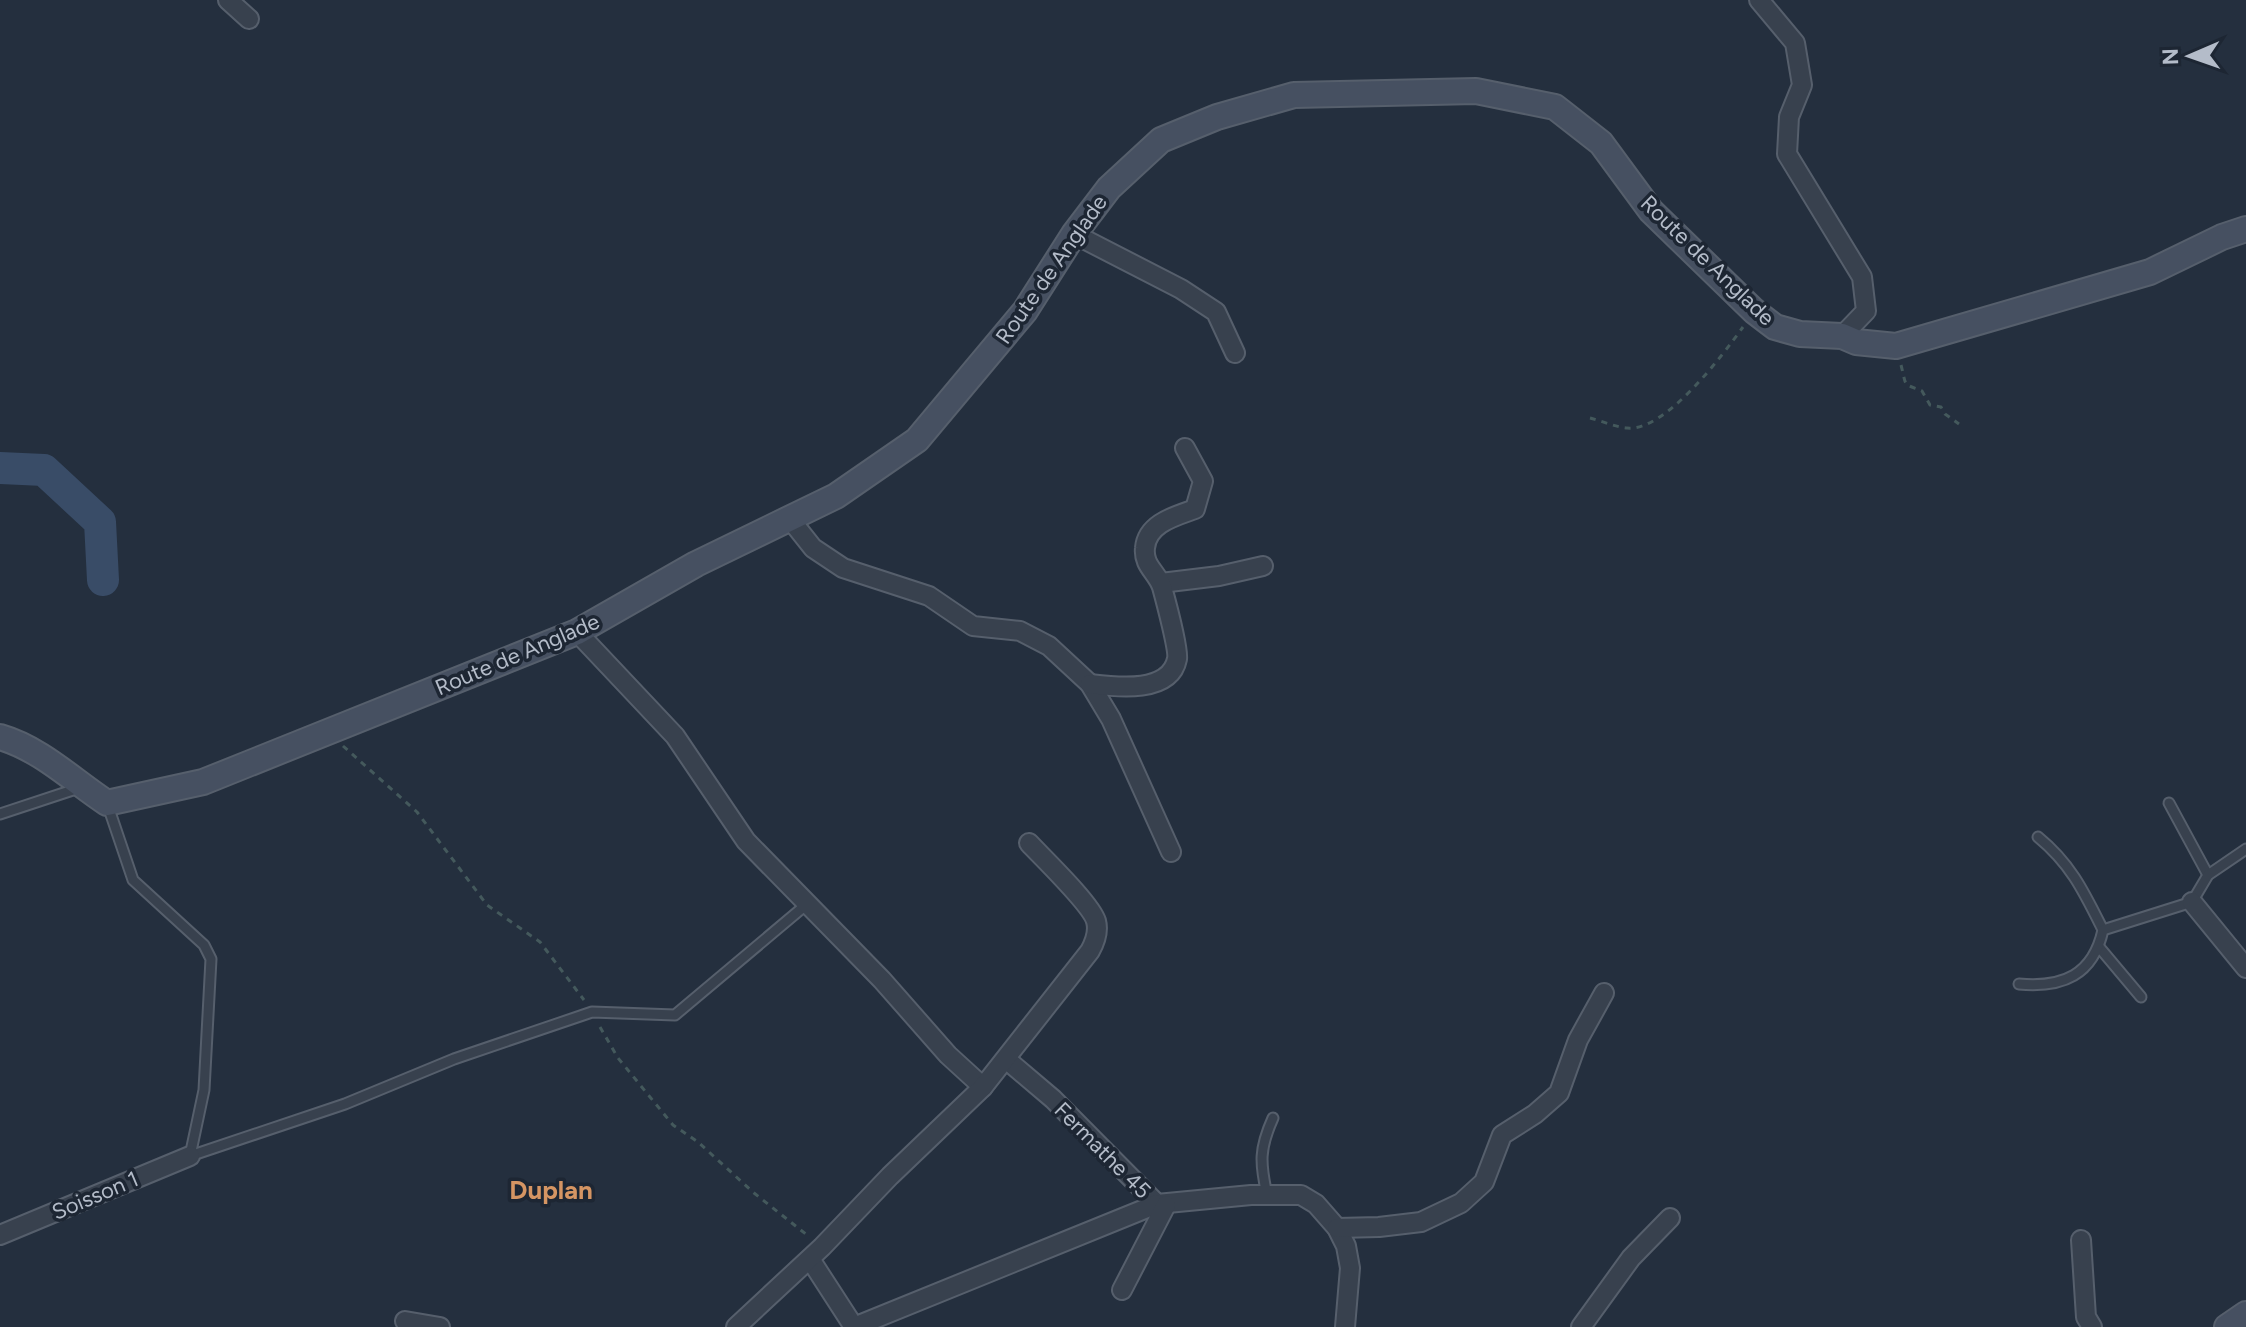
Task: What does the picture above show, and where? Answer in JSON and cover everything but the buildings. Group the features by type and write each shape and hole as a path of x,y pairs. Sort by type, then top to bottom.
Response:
{"street":[{"path":"228,0 249,19"},
{"path":"1759,0 1795,43 1802,85 1789,117 1787,154 1862,277 1866,311 1842,336"},
{"name":"Route de Anglade","path":"107,803 203,782 577,632 696,564 836,496 917,440 1025,311 1074,234 1109,188 1161,140 1217,117 1294,95 1476,91 1555,107 1601,143 1651,211 1754,311 1775,327 1788,331 1842,336 1856,342 1896,346 2150,272 2222,237 2246,229"},
{"path":"1074,234 1181,289 1216,312 1235,353"},
{"path":"1090,684 1117,688 1153,684 1171,673 1178,657 1161,583 1146,564 1145,545 1159,523 1195,509 1203,481 1185,448"},
{"path":"790,519 813,548 843,568 929,596 973,626 1020,631 1049,646 1090,684 1111,719 1171,852"},
{"path":"1161,583 1219,576 1263,566"},
{"path":"577,632 675,736 746,841 882,980 948,1055 983,1087"},
{"path":"0,737 65,771 107,803"},
{"path":"736,1327 816,1253 890,1176 983,1087 1090,951 1096,932 1092,912 1029,843"},
{"path":"2192,902 2246,968"},
{"path":"1337,1228 1421,1222 1461,1203 1484,1182 1502,1135 1535,1114 1559,1093 1578,1040 1604,993"},
{"name":"Fermathe 45","path":"1007,1060 1053,1099 1161,1204 1267,1195 1301,1195 1316,1204 1337,1228 1346,1246 1350,1268 1345,1327"},
{"name":"Soisson 1","path":"0,1235 190,1156"},
{"path":"816,1253 854,1327 1161,1204"},
{"path":"1122,1290 1161,1204"},
{"path":"1581,1327 1631,1258 1670,1218"},
{"path":"2081,1240 2086,1317 2092,1327"},
{"path":"2227,1327 2246,1314"},
{"path":"405,1321 440,1327"}],"lane":[{"path":"0,814 83,787"},
{"path":"107,803 133,880 204,945 211,959 204,1090 190,1156"},
{"path":"2169,803 2208,875"},
{"path":"2019,984 2039,986 2062,982 2080,972 2099,947 2103,930 2079,881 2060,855 2038,837"},
{"path":"2103,930 2192,902 2208,875 2246,849"},
{"path":"190,1156 345,1104 454,1059 592,1012 675,1015 807,904"},
{"path":"2099,947 2141,997"},
{"path":"1267,1195 1260,1160 1265,1135 1273,1118"}],"path":[{"path":"1590,418 1629,429 1655,420 1690,393 1754,311"},
{"path":"1896,346 1909,389 1922,391 1930,405 1941,407 1959,424"},
{"path":"329,733 417,812 487,905 540,942 592,1012 618,1058 673,1125 698,1142 816,1253"}],"waterway":[{"path":"0,468 44,470 100,522 103,580"}],"district":[{"name":"Duplan","path":"551,1190"}]}
